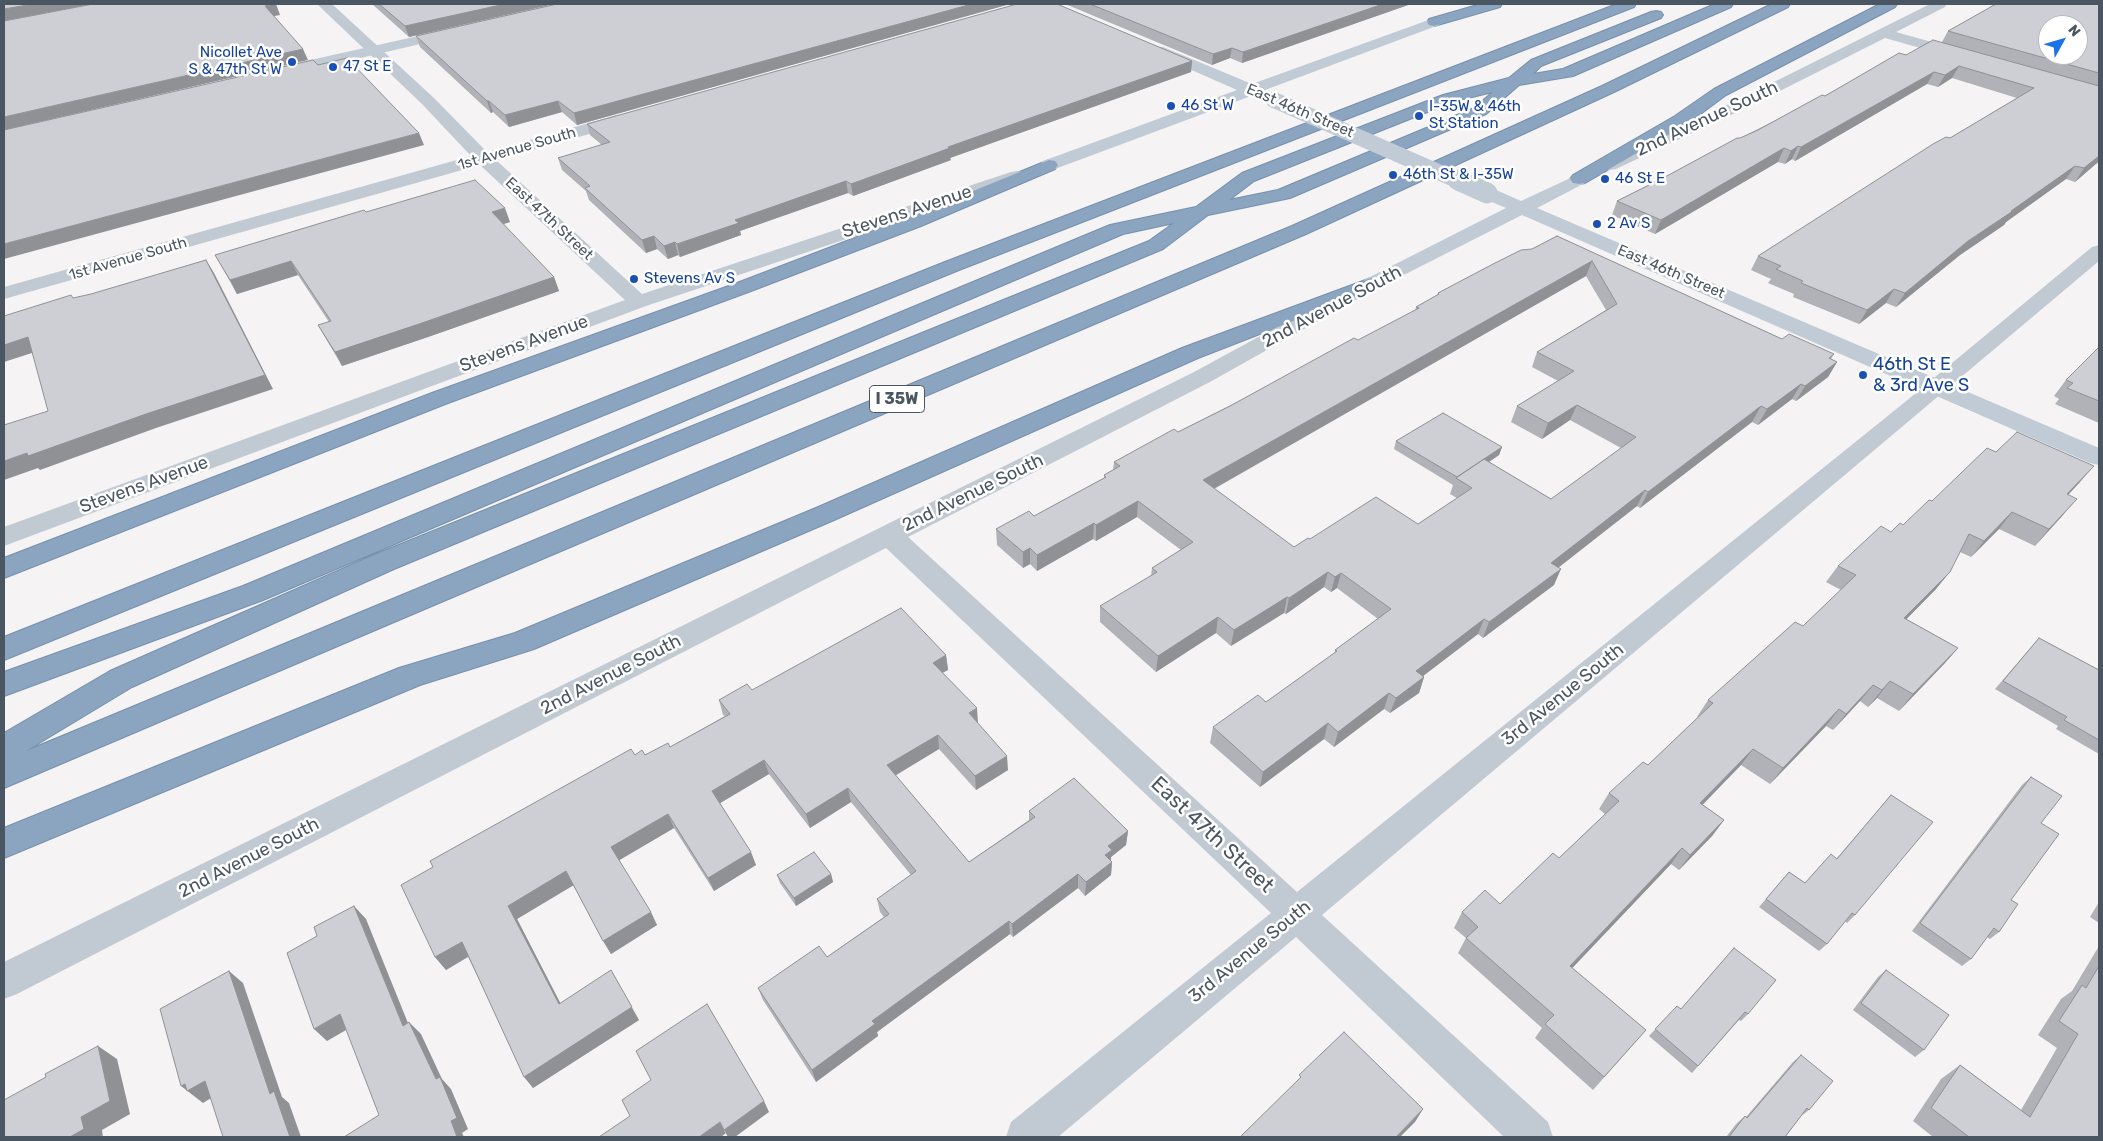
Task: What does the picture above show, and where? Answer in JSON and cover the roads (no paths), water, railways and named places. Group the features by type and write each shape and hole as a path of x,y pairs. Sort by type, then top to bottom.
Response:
{"highway":[{"path":"1434,22 1495,4"},
{"path":"4,650 952,266 1629,4"},
{"path":"1517,81 1536,63 1683,4"},
{"path":"4,749 130,674 384,562 1156,246 1248,177 1448,98 1517,81 1567,73 1726,4"},
{"name":"I 35W","path":"4,775 1299,230 1599,94 1783,4"},
{"path":"1579,179 1681,120 1720,92 1890,4"},
{"path":"4,568 440,398 744,287 914,222 1049,165"},
{"path":"4,684 253,593 1117,228 1198,213"},
{"path":"4,844 410,676 524,641 825,514 1190,353 1371,284"}],"main road":[{"path":"1049,165 1434,22"},
{"path":"264,76 473,28"},
{"name":"East 46th Street","path":"1147,45 2099,457"},
{"name":"2nd Avenue South","path":"1371,284 1579,179"}],"street":[{"name":"East 47th Street","path":"324,4 428,101 484,158 639,302"},
{"path":"1434,22 1483,4"},
{"name":"2nd Avenue South","path":"1579,179 1748,101 1940,4"},
{"path":"1884,33 1974,59"},
{"name":"1st Avenue South","path":"4,293 638,115"},
{"name":"Stevens Avenue","path":"4,537 639,302 1049,165"},
{"name":"3rd Avenue South","path":"1026,1137 1937,387 2099,251"},
{"name":"2nd Avenue South","path":"4,981 1194,382 1371,284"},
{"name":"East 47th Street","path":"888,535 1533,1137"}],"place":[{"name":"Nicollet Ave S & 47th St W","path":"292,62"},
{"name":"47 St E","path":"333,67"},
{"name":"46 St W","path":"1171,106"},
{"name":"I-35W & 46th St Station","path":"1419,116"},
{"name":"46th St & I-35W","path":"1393,175"},
{"name":"46 St E","path":"1605,179"},
{"name":"2 Av S","path":"1597,224"},
{"name":"Stevens Av S","path":"634,279"},
{"name":"46th St E & 3rd Ave S","path":"1863,375"}]}
